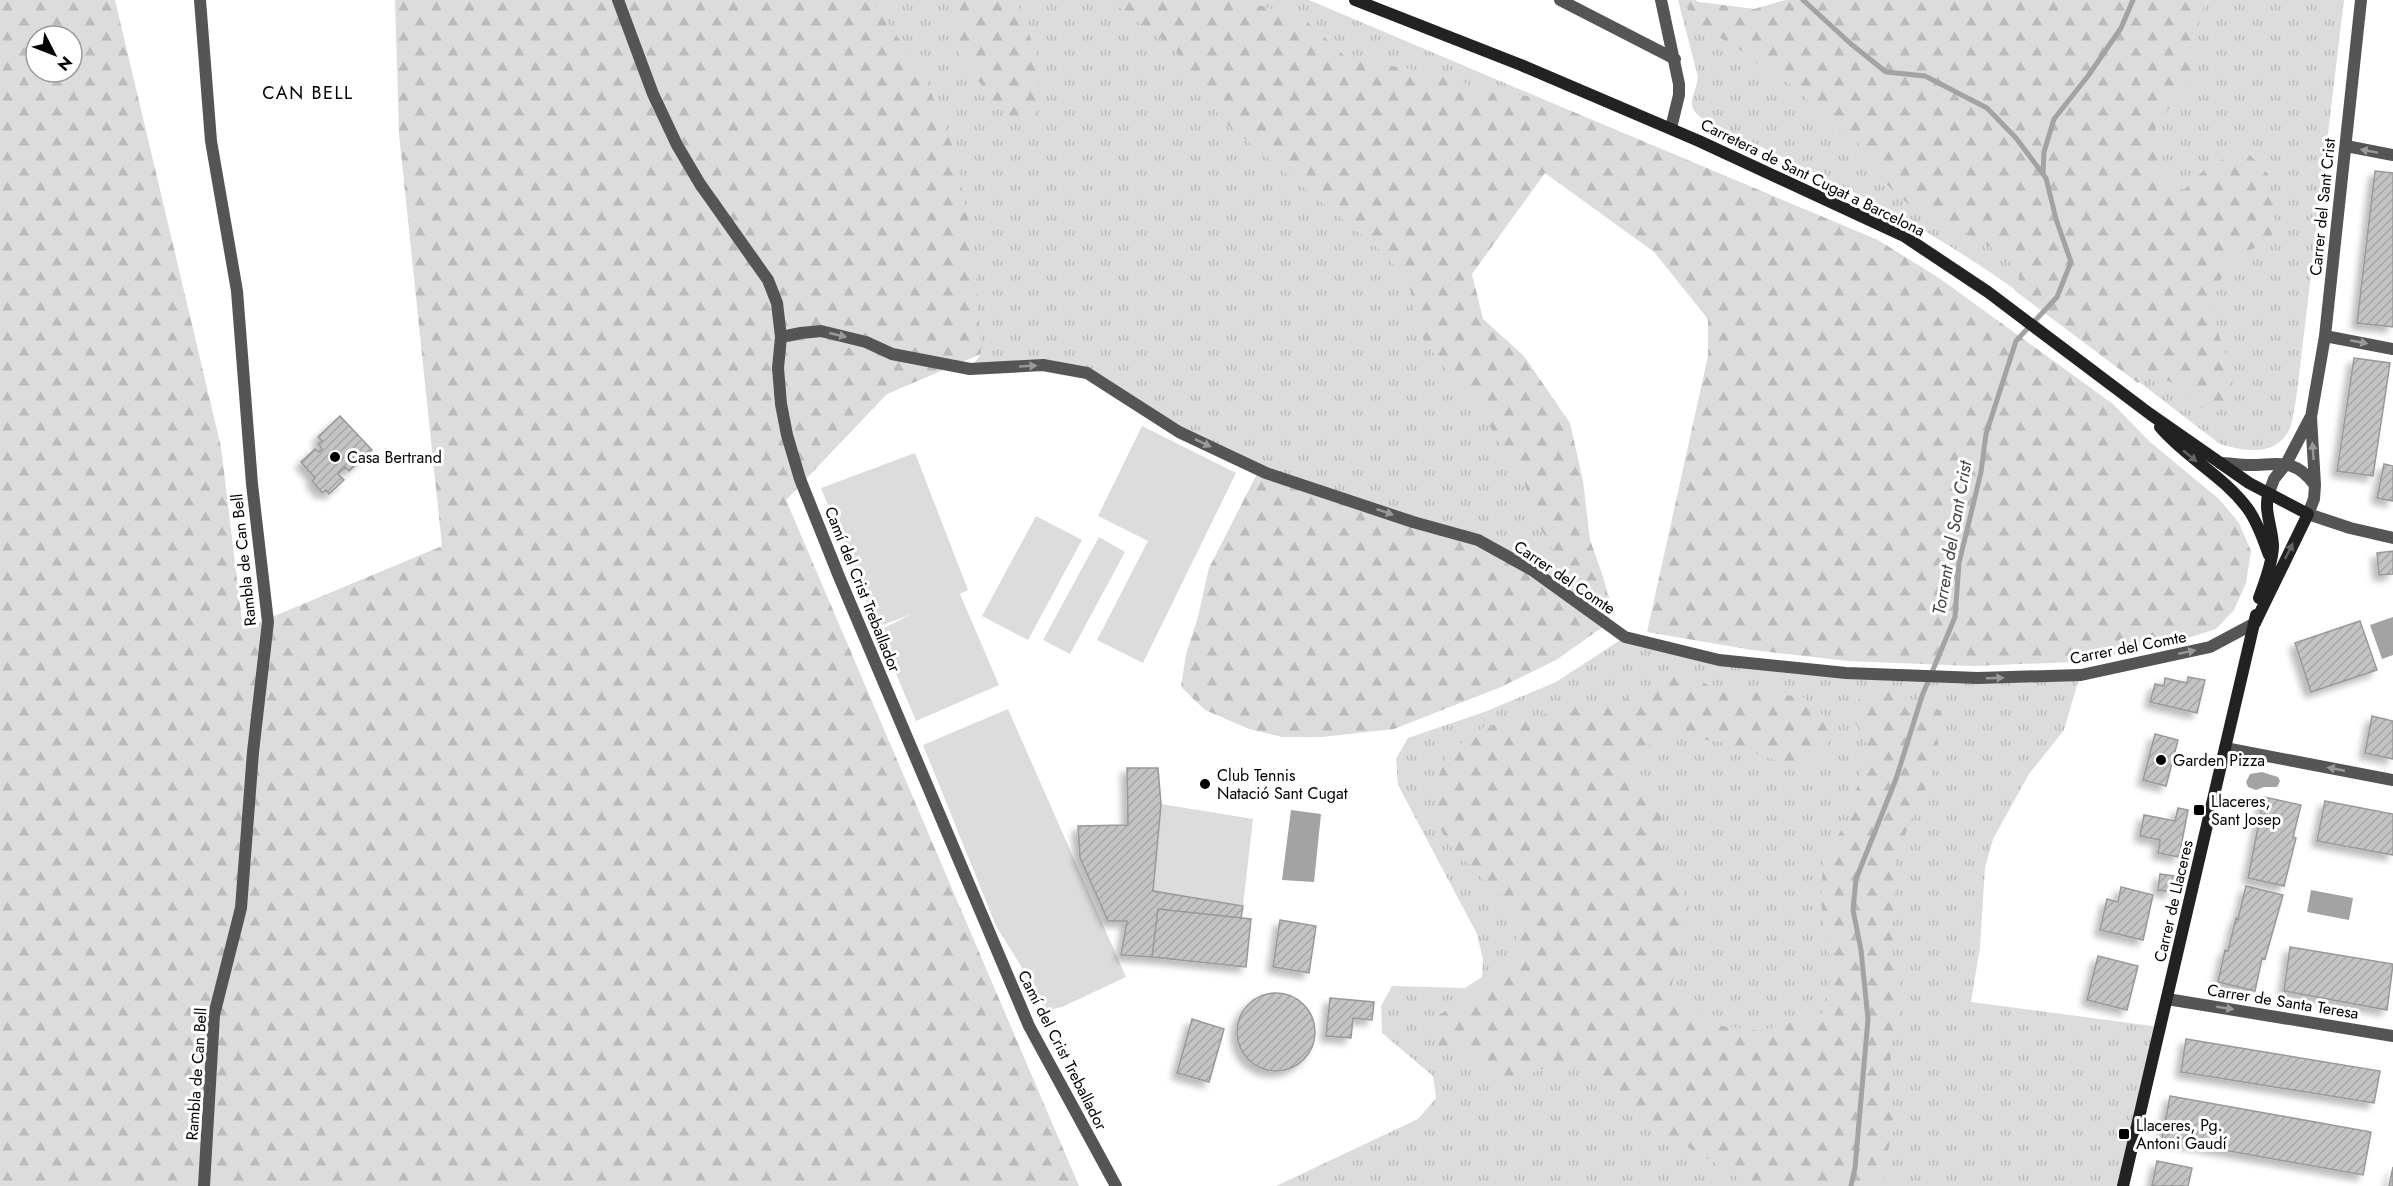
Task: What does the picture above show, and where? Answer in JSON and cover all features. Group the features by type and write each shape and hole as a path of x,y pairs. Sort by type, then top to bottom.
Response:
{"main road":[{"name":"Carretera de Sant Cugat a Barcelona","path":"1355,0 1521,65 1671,129 1904,237 1988,292 2060,348 2220,463 2268,495 2308,514"},
{"path":"2150,414 2169,438 2219,479 2242,502 2260,530 2271,561"},
{"path":"2255,623 2273,546 2267,516 2268,495"},
{"name":"Carrer del Sant Crist","path":"2255,623 2308,514"},
{"name":"Carrer de Llaceres","path":"2123,1186 2255,623"}],"street":[{"name":"Rambla de Can Bell","path":"200,0 211,141 237,291 252,484 268,622 253,752 241,908 214,1016 204,1186"},
{"name":"Camí del Crist Treballador","path":"618,0 653,94 677,146 700,184 768,280 777,303 781,338 778,368 787,435 804,489 1029,1026 1116,1186"},
{"path":"1560,0 1675,59"},
{"path":"1661,0 1675,59 1679,95 1671,129"},
{"name":"Carrer del Sant Crist","path":"2308,514 2314,498 2315,485 2311,417 2325,336 2361,0"},
{"path":"2346,146 2393,155"},
{"name":"Carrer del Comte","path":"781,338 821,331 866,342 892,354 970,369 1043,365 1087,373 1179,432 1266,473 1413,522 1478,540 1532,570 1625,637 1719,660 1846,673 1978,678 2081,675 2210,647 2255,623"},
{"path":"2325,336 2393,349"},
{"name":"Carrer del Sant Crist","path":"2268,495 2274,479 2286,465 2311,417"},
{"path":"2220,463 2251,465 2276,462 2306,473 2315,485"},
{"path":"2308,514 2350,528 2393,538"},
{"path":"2224,748 2393,780"},
{"name":"Carrer de Santa Teresa","path":"2167,999 2393,1036"}],"green space":[{"path":"0,0 115,0 221,447 243,629 442,546 399,134 395,0 871,0 923,72 954,150 974,248 981,354 887,394 786,500 1079,1186 0,1186"},
{"path":"871,0 1309,0 1538,97 1478,124 1417,220 1563,519 1601,571 1612,607 1607,624 1358,503 1179,432 1087,373 1043,365 970,369 981,354"},
{"path":"949,0 1016,0 1040,63 1034,116 1015,120 991,99 957,51"},
{"path":"1109,0 1239,0 1302,17 1347,58 1449,76 1484,92 1538,97 1878,240 1939,278 2113,404 2150,442 2219,499 2239,523 2251,551 2246,583 2234,610 2216,629 2178,641 2074,662 1973,666 1848,661 1752,650 1647,632 1708,356 1708,319 1654,252 1545,173 1472,274 1483,319 1524,356 1570,423 1583,481 1590,540 1601,571 1593,591 1574,579 1555,555 1531,510 1523,476 1499,443 1476,401 1447,371 1418,332 1409,283 1386,255 1223,121 1175,49"},
{"path":"1678,0 1696,0 1698,3 1754,9 1786,0 2344,0 2296,400 2288,432 2282,440 2266,449 2238,449 2220,444 2059,321 1959,252 1865,198 1700,117 1695,112 1692,103 1698,77"},
{"path":"1684,0 1754,9 1786,0 2206,0 2193,44 2197,75 2155,126 2164,179 2184,190 2211,163 2247,152 2268,174 2275,212 2271,241 2233,257 2212,296 2217,330 2233,374 2231,398 2218,412 2193,406 2184,387 2149,374 2138,383 2014,290 2019,285 2019,270 1998,251 1958,230 1936,210 1907,203 1884,182 1862,146 1814,110 1801,90 1767,72 1745,53 1693,21"},
{"path":"1142,426 1236,473 1143,663 1097,640 1148,541 1098,516"},
{"path":"915,453 968,590 960,594 999,685 916,721 878,631 912,614 877,627 821,488"},
{"path":"1259,470 1478,540 1607,624 1556,660 1501,687 1394,729 1322,737 1282,737 1249,729 1205,710 1181,687 1186,654 1198,617 1209,568"},
{"path":"1036,516 1082,540 1028,640 982,616"},
{"path":"1099,537 1125,552 1070,654 1043,640"},
{"path":"1625,637 1719,660 1846,673 2080,675 2064,730 2029,774 1993,839 1985,868 1980,947 1971,1002 2160,1027 2123,1186 1276,1186 1418,1119 1436,1098 1433,1076 1382,1033 1381,1006 1392,986 1465,988 1482,977 1483,960 1477,934 1398,785 1396,759 1408,738 1487,711 1556,682"},
{"path":"1680,669 1711,687 1803,697 1825,717 1832,738 1810,765 1775,760 1722,742 1664,734 1639,752 1624,774 1661,808 1663,854 1689,903 1683,944 1671,987 1714,1025 1760,1031 1822,1014 1832,971 1821,903 1823,858 1850,817 1867,745 1851,714 1860,697 1891,692 1942,711 1931,779 1910,822 1895,863 1892,952 1903,998 1892,1040 1889,1085 1894,1129 1883,1168 1885,1186 1738,1186 1736,1176 1659,1130 1592,1071 1555,1064 1507,1083 1484,1073 1460,1052 1439,1046 1432,1032 1440,1014 1477,994 1513,966 1518,920 1500,897 1450,845 1435,821 1437,782 1447,753 1485,726 1525,721 1578,703 1612,707"},
{"path":"1008,709 1126,977 1062,1007 1049,1010 1032,995 1021,966 996,926 923,745"},
{"path":"1161,804 1253,819 1243,906 1153,891"}],"shaded area":[{"path":"2393,617 2393,655 2382,659 2370,625"},
{"path":"2262,772 2278,777 2280,781 2277,787 2264,787 2256,790 2248,787 2246,782 2250,774"},
{"path":"1291,810 1321,814 1314,882 1282,880"},
{"path":"2311,890 2353,898 2349,920 2307,912"}],"building":[{"path":"2375,171 2393,173 2393,327 2357,323"},
{"path":"2354,358 2390,363 2373,476 2337,471"},
{"name":"Casa Bertrand","path":"340,416 372,450 349,471 345,467 338,474 344,480 329,494 326,490 322,493 312,481 315,478 301,462 315,449 319,452 322,449 318,444 322,441 318,437"},
{"path":"2384,464 2393,466 2393,501 2377,498"},
{"path":"2393,551 2393,574 2379,575 2377,553"},
{"path":"2360,621 2377,670 2311,692 2295,643"},
{"path":"2188,677 2205,680 2197,713 2150,702 2155,684 2164,686 2165,678 2187,683"},
{"path":"2372,716 2393,721 2393,759 2365,753"},
{"name":"Garden Pizza","path":"2155,734 2178,740 2166,786 2143,780"},
{"path":"1127,768 1158,768 1161,804 1153,891 1243,906 1241,918 1158,909 1152,957 1121,955 1127,921 1108,921 1080,858 1078,826 1128,825"},
{"path":"2264,797 2301,805 2293,837 2296,838 2284,886 2248,878"},
{"path":"2325,801 2393,814 2393,855 2317,841"},
{"path":"2178,808 2188,810 2179,857 2158,853 2160,840 2140,836 2144,815 2175,821"},
{"path":"2160,874 2174,876 2171,892 2158,890"},
{"path":"2246,886 2283,895 2265,959 2262,958 2255,991 2218,982 2225,950 2228,951"},
{"path":"2121,887 2153,895 2143,940 2100,930 2107,899 2118,902"},
{"path":"1158,909 1251,919 1246,967 1152,957"},
{"path":"1280,920 1316,926 1309,973 1273,967"},
{"path":"2290,947 2393,964 2387,1010 2284,991"},
{"path":"2098,956 2138,966 2127,1010 2087,1000"},
{"path":"1276,993 1291,996 1304,1004 1312,1017 1315,1032 1312,1047 1304,1060 1291,1068 1276,1071 1261,1068 1248,1060 1240,1047 1237,1032 1240,1017 1248,1004 1261,996"},
{"path":"1330,998 1374,1002 1372,1020 1353,1018 1351,1038 1326,1036"},
{"path":"1192,1019 1224,1029 1209,1082 1177,1073"},
{"path":"2186,1039 2380,1071 2374,1103 2181,1072"},
{"path":"2170,1096 2371,1132 2363,1175 2162,1139"},
{"path":"2157,1161 2192,1168 2188,1186 2152,1186"},
{"path":"2393,1167 2393,1186 2389,1186"}],"waterway":[{"name":"Torrent del Sant Crist","path":"1803,0 1886,72 1925,76 1987,108 2016,138 2046,178 2056,219 2071,262 2057,297 2016,341 1986,434 1981,472 1959,563 1955,617 1922,696 1896,779 1856,879 1853,910 1861,950 1868,1019 1855,1168 1851,1186"},
{"path":"2043,173 2044,152 2054,119 2088,76 2121,28 2133,0"}],"place":[{"name":"Casa Bertrand","path":"335,457"},
{"name":"Garden Pizza","path":"2161,760"},
{"name":"Club Tennis Natació Sant Cugat","path":"1205,784"},
{"name":"Llaceres, Sant Josep","path":"2199,810"},
{"name":"Llaceres, Pg. Antoni Gaudí","path":"2124,1134"}],"district":[{"name":"CAN BELL","path":"308,93"}]}
